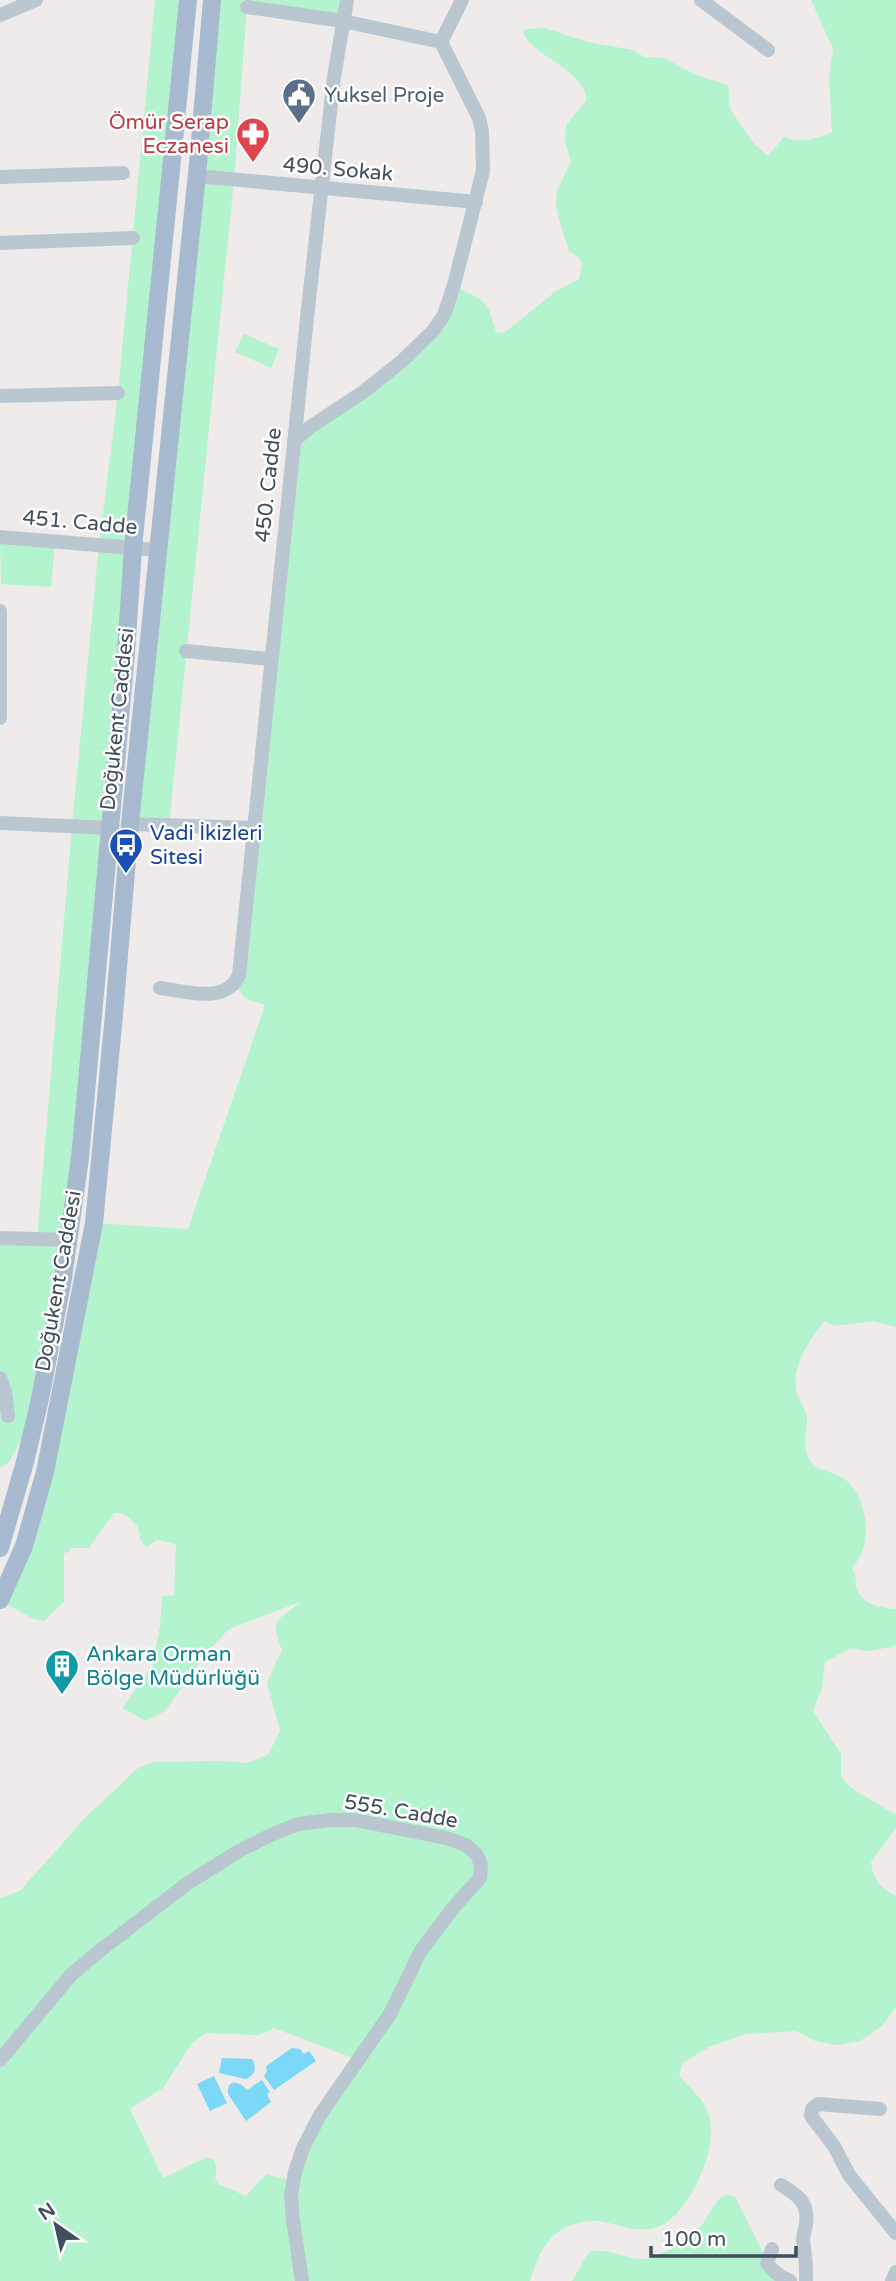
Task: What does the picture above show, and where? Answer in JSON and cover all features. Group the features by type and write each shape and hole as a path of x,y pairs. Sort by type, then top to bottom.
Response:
{"main road":[{"name":"Doğukent Caddesi","path":"0,1548 40,1399 69,1240 80,1158 133,548 188,0"},
{"name":"Doğukent Caddesi","path":"0,1600 24,1546 45,1472 94,1223 117,992 130,824 212,0"}],"street":[{"path":"0,15 36,0"},
{"name":"450. Cadde","path":"160,988 215,994 225,992 235,985 239,975 270,659 334,77 347,0"},
{"path":"441,42 462,0"},
{"path":"701,0 768,50"},
{"path":"247,7 343,21 441,42"},
{"path":"294,441 401,362 433,331 444,315 483,171 479,118 441,42"},
{"path":"0,177 123,173"},
{"name":"490. Sokak","path":"196,176 476,202"},
{"path":"0,243 133,238"},
{"path":"0,396 118,393"},
{"name":"451. Cadde","path":"0,537 157,550"},
{"path":"0,611 0,718"},
{"path":"186,651 270,659"},
{"path":"0,823 110,828"},
{"path":"130,824 254,828"},
{"path":"0,1238 69,1240"},
{"path":"0,1378 8,1416"},
{"name":"555. Cadde","path":"0,2060 71,1975 98,1952 188,1883 239,1851 273,1834 298,1824 355,1820 446,1838 466,1845 477,1854 481,1865 480,1878 420,1952 390,2014 320,2115 303,2148 291,2195 302,2281"},
{"path":"880,2109 818,2104 812,2109 811,2116 834,2146 849,2175 896,2233"},
{"path":"781,2185 805,2203 806,2223 803,2238 806,2281"},
{"path":"772,2249 767,2263 780,2277 790,2281"},
{"path":"892,2281 896,2272"}],"green space":[{"path":"155,0 188,0 69,1240 24,1435 9,1462 0,1468 0,1238 37,1239 72,826 99,545 118,393"},
{"path":"213,0 347,0 343,21 247,7 234,180 169,826 130,824"},
{"path":"811,0 896,0 896,1327 873,1321 834,1326 824,1321 802,1355 796,1383 807,1417 805,1444 809,1459 817,1467 846,1480 857,1495 864,1513 865,1541 860,1557 852,1568 857,1590 868,1602 879,1607 896,1609 896,1644 867,1651 851,1648 825,1662 822,1688 813,1711 841,1754 841,1776 851,1788 896,1815 896,1828 871,1862 878,1882 896,1896 896,2007 882,2026 860,2041 836,2045 815,2041 796,2031 745,2034 709,2047 683,2063 679,2075 706,2108 711,2138 702,2173 684,2205 673,2217 654,2228 639,2229 595,2221 562,2229 542,2251 530,2281 0,2281 0,1898 20,1891 85,1818 138,1768 154,1762 247,1763 268,1755 280,1731 267,1682 282,1650 276,1625 281,1617 300,1602 229,1629 207,1652 165,1711 146,1721 122,1708 152,1667 160,1626 162,1596 174,1595 176,1544 157,1540 147,1547 135,1524 123,1514 114,1513 89,1548 70,1548 69,1552 64,1553 64,1602 44,1621 33,1619 0,1600 24,1546 94,1223 188,1229 265,1005 245,998 235,985 294,441 419,346 454,285 483,302 490,312 496,332 504,333 556,291 579,279 582,263 569,251 556,204 557,191 571,161 565,142 566,125 586,101 584,91 579,81 530,42 523,33 525,29 545,28 587,42 633,50 644,57 664,58 696,75 728,85 730,109 755,145 768,156 784,137 808,140 832,132 829,78 833,49","holes":["274,2028 358,2060 295,2172 293,2181 266,2174 246,2196 218,2184 215,2179 214,2160 207,2157 163,2178 130,2109 163,2088 192,2043 206,2033 259,2035"]},
{"path":"244,334 279,349 271,368 235,352"},
{"path":"0,537 55,541 51,587 1,584"},
{"path":"727,2195 735,2197 771,2269 790,2281 572,2281 589,2252 606,2251 645,2259 672,2248 695,2232 715,2204"}],"water":[{"path":"292,2048 300,2049 304,2054 309,2051 316,2061 274,2090 264,2076 266,2066"},
{"path":"222,2058 252,2059 254,2071 246,2079 219,2073"},
{"path":"214,2076 227,2103 210,2111 197,2084"},
{"path":"262,2080 270,2092 267,2094 271,2102 246,2121 228,2094 229,2085 237,2083 247,2090"}],"place":[{"name":"Yuksel Proje","path":"299,125"},
{"name":"Ömür Serap Eczanesi","path":"253,164"},
{"name":"Vadi İkizleri Sitesi","path":"126,875"},
{"name":"Ankara Orman Bölge Müdürlüğü","path":"62,1696"}]}
